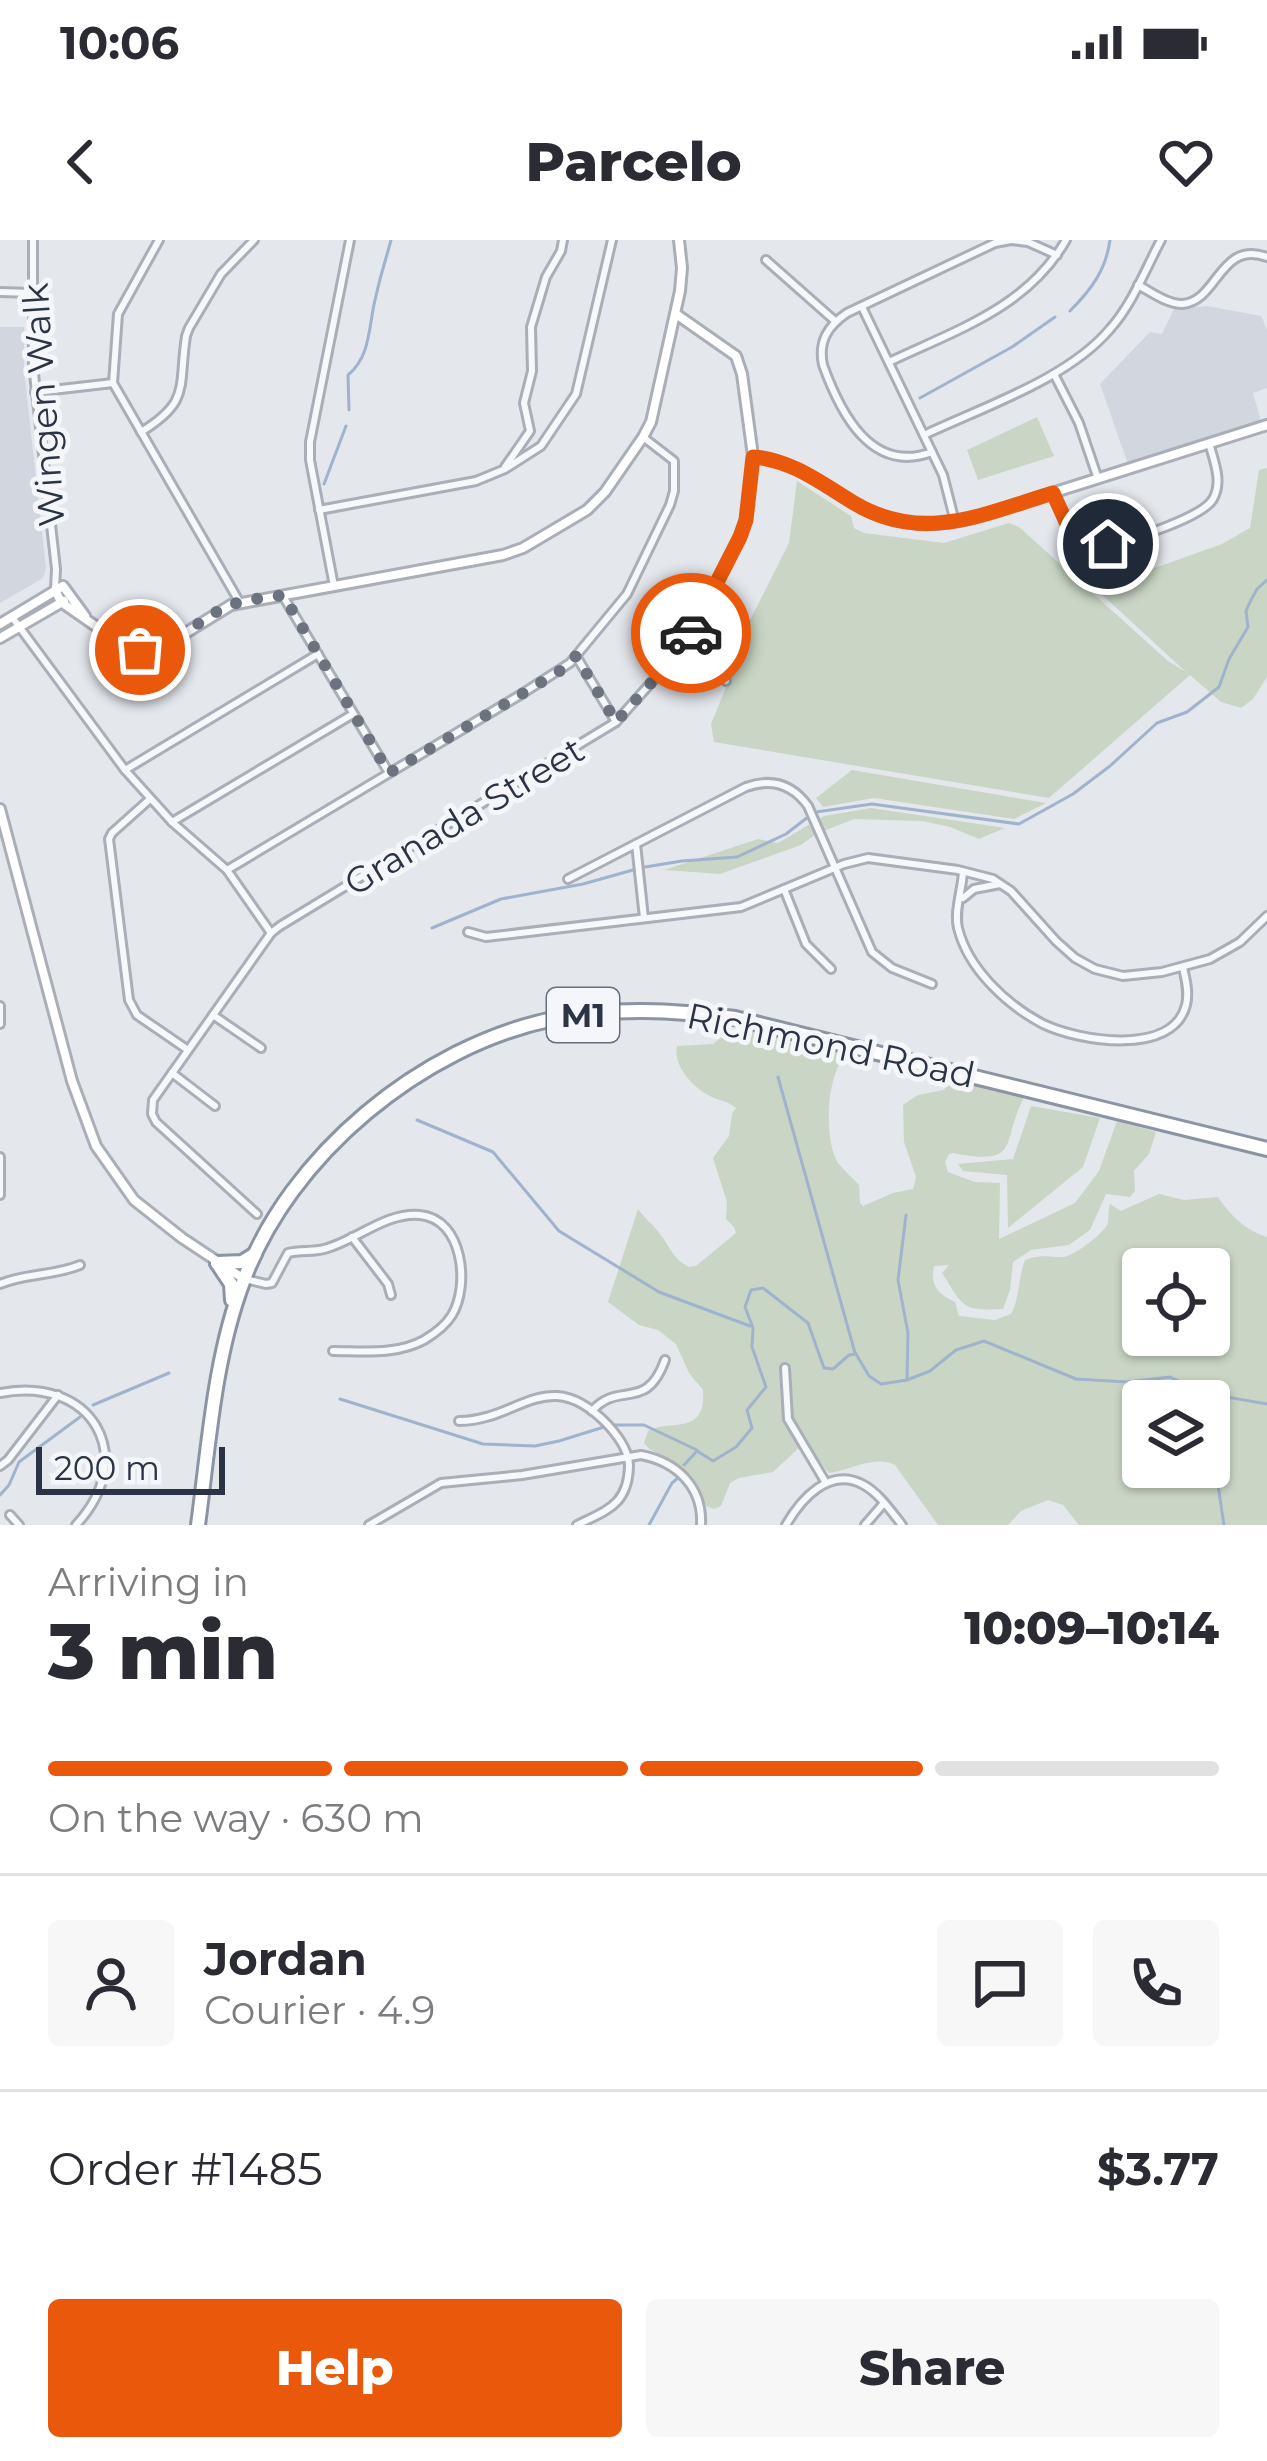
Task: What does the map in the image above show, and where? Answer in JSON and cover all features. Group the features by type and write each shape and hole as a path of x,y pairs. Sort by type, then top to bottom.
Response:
{"highway":[{"name":"Richmond Road","path":"198,1525 229,1325 255,1254 286,1203 320,1159 373,1107 410,1079 512,1030 603,1012 676,1010 735,1018 1267,1148"},
{"path":"218,1263 242,1262 255,1254"},
{"path":"218,1263 233,1292 229,1325"}],"street":[{"name":"Wingen Walk","path":"33,240 35,392 59,588"},
{"path":"159,240 119,309 113,382 241,603"},
{"path":"141,432 177,402 185,336 221,274 254,240"},
{"path":"334,586 310,442 350,240"},
{"path":"503,470 530,430 524,403 532,371 530,332 563,240"},
{"path":"320,510 476,481 541,446 576,394 612,240"},
{"path":"0,624 59,588 66,600 117,641 148,650 241,603 523,548 596,503 644,437 676,314 682,268 679,240"},
{"path":"889,362 1017,298 1049,267 1066,240"},
{"path":"924,435 1082,356 1109,331 1161,240"},
{"path":"932,452 897,458 865,440 826,374 821,355 824,338 835,322 994,243 1028,242 1057,255"},
{"path":"1138,285 1174,304 1188,303 1201,296 1229,251 1251,248 1267,257"},
{"path":"766,260 835,322"},
{"path":"0,292 33,293"},
{"path":"862,307 932,452 955,522"},
{"name":"Granada Street","path":"257,1214 152,1114 153,1100 271,933 616,722 683,647 740,537 753,457 740,363 730,350 676,314"},
{"path":"671,332 679,324 694,325"},
{"path":"1054,374 1079,423 1098,479"},
{"path":"35,392 113,382"},
{"path":"753,457 788,464 880,516 924,524 955,522 1267,424"},
{"path":"227,870 563,669 576,656 626,595 670,505 674,461 644,437"},
{"path":"1053,493 1071,533 1093,543 1117,542 1192,517 1212,501 1218,484 1209,443"},
{"path":"283,595 389,773"},
{"path":"0,638 66,600"},
{"path":"12,617 125,770 172,822 227,870 271,933"},
{"path":"683,647 726,681"},
{"path":"125,770 318,654"},
{"path":"576,656 616,722"},
{"path":"172,822 353,714"},
{"path":"568,879 746,787 772,782 804,799 872,952 884,963 932,984"},
{"path":"150,799 109,839 129,1000 137,1015 188,1051"},
{"path":"0,809 72,1081 96,1146 134,1200 218,1263 244,1279 266,1284 272,1282 288,1253 325,1249 408,1216 430,1218 452,1237 460,1279 449,1320 419,1342 383,1351 333,1351"},
{"path":"635,844 644,918"},
{"path":"468,932 487,937 741,907 868,858 984,875 1002,884 1065,950 1095,969 1138,976 1184,968 1230,949 1267,916"},
{"path":"963,871 958,928 969,954 1016,1007 1056,1030 1105,1040 1146,1038 1168,1031 1186,1006 1184,968"},
{"path":"960,900 974,889 1002,884"},
{"path":"784,890 806,944 831,969"},
{"path":"0,1006 0,1024"},
{"path":"213,1015 261,1048"},
{"path":"172,1073 215,1106"},
{"path":"0,1157 0,1195"},
{"path":"352,1237 388,1284 391,1295"},
{"path":"0,1284 64,1272 80,1264"},
{"path":"592,1411 604,1399 648,1389 665,1360"},
{"path":"785,1368 788,1419 826,1483"},
{"path":"0,1393 30,1389 58,1395 75,1402 92,1420 105,1453 98,1498 79,1522 92,1525"},
{"path":"0,1466 58,1395"},
{"path":"459,1421 477,1420 541,1395 575,1401 592,1411 609,1426 628,1455 627,1485 618,1502 577,1525"},
{"path":"369,1525 384,1521 428,1489 448,1481 522,1475 628,1455 660,1459 685,1476 698,1496 701,1525"},
{"path":"786,1525 800,1503 826,1483 844,1479 868,1487 902,1525"},
{"path":"865,1525 884,1503"},
{"path":"10,1515 19,1525"}],"shaded area":[{"path":"1207,306 1261,316 1267,329 1267,388 1253,393 1261,421 1128,464 1100,384 1150,332 1162,334 1174,309"},
{"path":"0,327 24,327 24,370 46,568 43,578 0,603"}],"green space":[{"path":"1037,417 1054,456 978,480 967,450"},
{"path":"1267,468 1267,677 1241,708 1221,702 1190,675 1049,798 714,742 711,724 733,654 789,543 797,481 851,516 854,528 864,533 944,543 1009,523 1019,527 1186,672 1096,589 1222,544 1250,528 1259,470"},
{"path":"852,770 1046,803 1014,819 874,798 823,807 816,798"},
{"path":"871,808 1005,828 979,839 922,821 854,819 801,845 720,874 664,870 758,839 778,843 824,816"},
{"path":"743,1028 850,1051 832,1087 830,1138 838,1163 859,1185 863,1206 913,1189 916,1177 904,1142 903,1105 918,1095 944,1090 948,1084 940,1073 1026,1094 1001,1153 953,1153 945,1162 948,1172 975,1182 1000,1183 999,1239 1075,1203 1099,1171 1117,1121 1156,1132 1149,1154 1134,1171 1135,1191 1130,1197 1106,1194 1090,1230 1069,1245 1031,1250 1013,1262 1003,1309 965,1304 942,1273 949,1265 934,1266 934,1284 955,1302 959,1316 995,1320 1011,1314 1025,1260 1063,1257 1080,1249 1106,1227 1110,1204 1121,1211 1159,1194 1184,1200 1218,1197 1239,1221 1267,1237 1267,1525 1079,1525 1063,1505 1048,1500 1021,1511 1008,1525 938,1525 895,1465 871,1462 829,1473 807,1446 773,1472 730,1483 721,1506 706,1506 687,1474 644,1443 648,1431 693,1420 702,1405 703,1390 676,1344 608,1302 638,1209 689,1267 736,1233 726,1219 727,1202 713,1158 729,1136 736,1108 695,1086 676,1053 677,1046 713,1044"},
{"path":"1031,1106 1100,1118 1083,1167 1008,1228 1007,1175 963,1171 958,1164 1013,1159"}],"waterway":[{"path":"349,410 348,375 365,349 391,240"},
{"path":"1070,311 1096,279 1110,240"},
{"path":"920,398 1012,347 1055,317"},
{"path":"324,484 346,426"},
{"path":"816,812 872,804 1019,824 1073,794 1157,723 1187,712 1219,687 1248,627 1250,602 1267,580"},
{"path":"645,867 737,857 786,834 808,817"},
{"path":"432,928 501,899 633,870"},
{"path":"778,1077 855,1353"},
{"path":"417,1120 493,1152 559,1231 659,1292 750,1326"},
{"path":"906,1215 898,1280 908,1333 907,1380"},
{"path":"684,1465 697,1451 713,1461 736,1447 752,1428 747,1410 766,1387 745,1307 751,1290 763,1288 808,1323 824,1368 833,1369 856,1354 869,1376 881,1384 930,1371 956,1350 984,1341 1076,1379 1127,1382 1170,1377 1204,1393 1267,1404"},
{"path":"93,1405 169,1373"},
{"path":"340,1399 483,1444 535,1446 604,1427"},
{"path":"0,1495 19,1462 80,1417"},
{"path":"614,1425 644,1425 697,1450"},
{"path":"649,1525 679,1477"},
{"path":"1218,1488 1224,1525"}],"way so far":[{"path":"140,650 171,642 231,605 283,595 389,773 563,669 576,656 616,722 691,633"}],"route":[{"path":"691,633 746,520 753,457 788,464 870,511 913,523 955,522 1053,493 1071,533 1108,544"}]}
